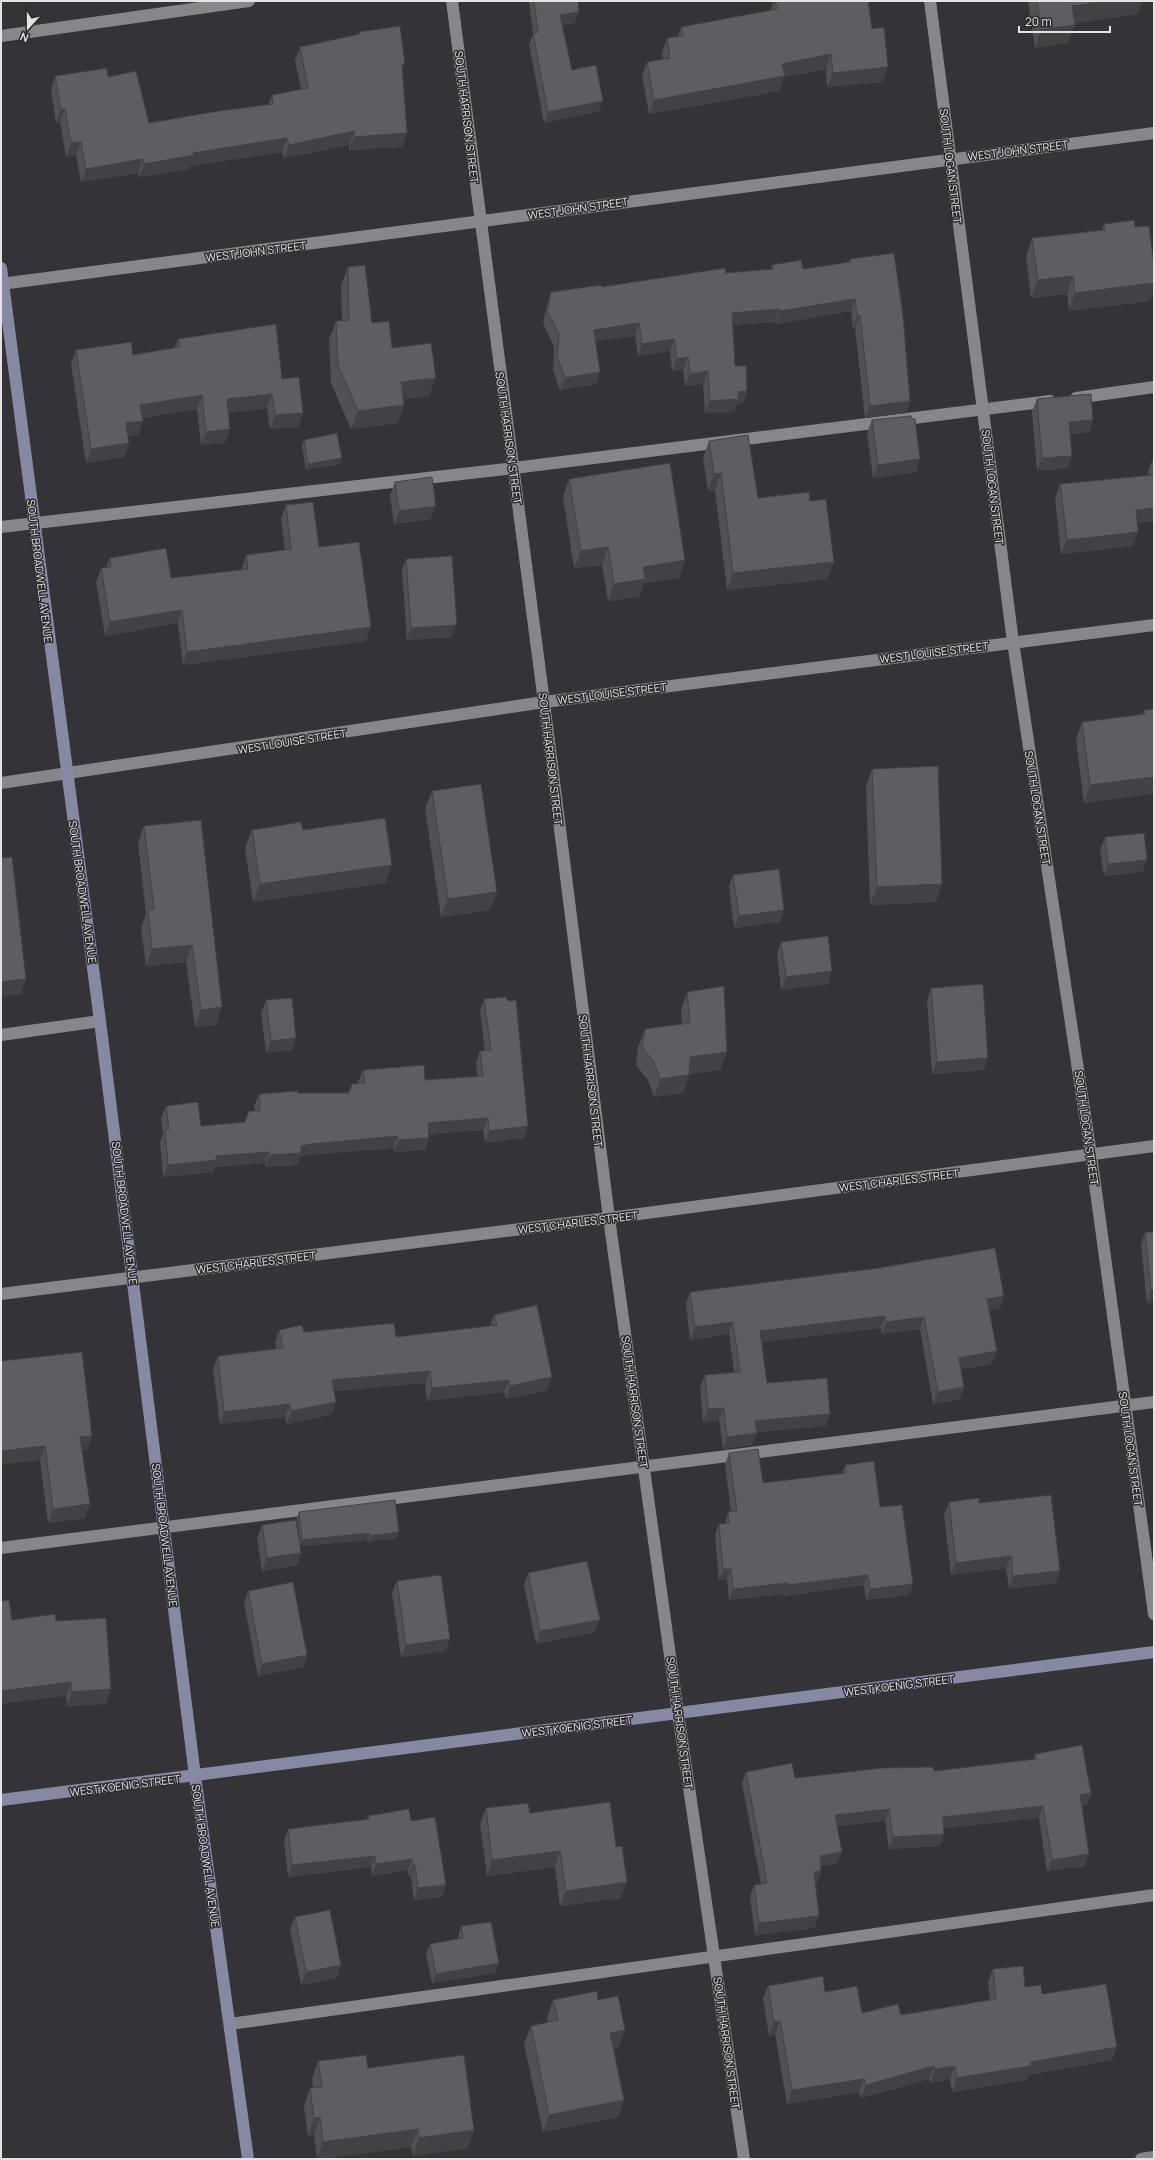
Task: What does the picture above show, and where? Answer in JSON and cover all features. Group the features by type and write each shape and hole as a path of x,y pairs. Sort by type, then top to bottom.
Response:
{"main road":[{"name":"SOUTH BROADWELL AVENUE","path":"1,268 100,1021 195,1776 248,2159"},
{"name":"WEST KOENIG STREET","path":"1,1800 1154,1652"}],"street":[{"path":"1,36 249,1"},
{"name":"SOUTH HARRISON STREET","path":"452,1 514,468 609,1218 678,1713 744,2159"},
{"name":"SOUTH LOGAN STREET","path":"930,1 1013,642 1091,1154 1154,1614"},
{"name":"WEST JOHN STREET","path":"2,284 1154,133"},
{"path":"1,527 514,468 983,411 1154,387"},
{"name":"WEST LOUISE STREET","path":"1,783 67,775 544,702 1154,625"},
{"path":"1,1035 100,1021"},
{"name":"WEST CHARLES STREET","path":"1,1294 609,1218 1154,1146"},
{"path":"1,1548 644,1468 1154,1402"},
{"path":"230,2024 1154,1895"},
{"path":"1141,2159 1154,2157"}],"building":[{"path":"534,1 578,1 579,12 560,15 572,70 596,65 603,101 548,112 533,34 538,32"},
{"path":"775,1 868,1 872,29 884,27 888,67 833,73 831,54 782,64 785,76 654,100 647,62 670,58 667,38 683,36 681,27 777,9"},
{"path":"1037,1 1109,1 1072,6 1075,25 1041,30"},
{"path":"400,26 405,64 402,64 407,133 354,137 354,131 289,145 287,138 193,153 194,155 144,164 143,159 86,169 81,142 71,143 65,109 61,110 55,76 107,68 108,77 136,71 149,123 219,111 273,104 272,95 308,88 300,47 360,34 359,32"},
{"path":"1134,220 1135,227 1149,226 1154,265 1154,283 1075,293 1073,276 1038,280 1032,238 1105,230 1104,224"},
{"path":"894,253 903,315 910,401 870,406 860,315 857,316 855,299 780,311 780,309 732,313 735,366 746,366 747,391 738,392 738,399 710,401 708,371 690,374 688,357 677,359 674,339 642,344 639,323 594,330 600,372 565,378 557,357 559,334 547,311 551,292 601,285 602,287 725,268 726,273 773,269 772,265 801,260 803,269 850,262 850,259"},
{"path":"365,265 372,323 389,321 392,348 431,343 436,378 401,382 404,405 358,411 338,365 336,321 349,320 348,267"},
{"path":"276,324 282,379 299,377 303,413 275,415 272,394 227,399 230,429 206,432 202,395 140,405 143,421 126,423 129,443 91,449 76,350 131,342 133,355 179,347 178,339"},
{"path":"1091,394 1093,420 1069,422 1072,456 1042,458 1037,399"},
{"path":"911,416 912,419 915,419 920,459 878,465 872,420"},
{"path":"337,433 342,458 308,464 304,440"},
{"path":"748,435 758,498 809,492 810,501 826,499 834,562 733,573 721,473 714,474 709,441"},
{"path":"670,463 685,560 643,567 645,579 614,584 608,547 581,551 569,479"},
{"path":"1154,475 1154,508 1136,510 1138,532 1067,540 1060,484"},
{"path":"432,477 436,506 399,511 395,482"},
{"path":"313,502 319,547 359,542 371,627 187,652 182,610 110,622 101,568 111,567 110,558 166,548 171,578 248,569 246,555 291,549 286,505"},
{"path":"452,556 457,625 411,628 406,559"},
{"path":"1154,709 1154,777 1090,785 1082,722 1145,714 1144,710"},
{"path":"938,766 942,884 877,887 872,769"},
{"path":"481,784 497,892 448,899 432,791"},
{"path":"385,818 392,865 260,884 252,830 301,822 303,830"},
{"path":"201,820 222,1007 201,1010 192,945 152,949 148,910 154,909 144,826"},
{"path":"1144,833 1147,860 1108,864 1105,837"},
{"path":"12,857 26,979 1,982 1,858"},
{"path":"779,869 784,910 739,916 733,875"},
{"path":"828,936 832,971 786,977 781,942"},
{"path":"983,984 988,1058 937,1062 931,988"},
{"path":"724,986 727,1052 690,1057 689,1075 660,1079 654,1062 642,1047 645,1029 690,1023 687,992"},
{"path":"506,997 508,1001 516,1000 528,1126 489,1131 488,1118 428,1123 429,1138 398,1140 398,1136 312,1144 301,1146 301,1153 270,1155 269,1152 216,1156 217,1160 168,1165 165,1130 169,1129 166,1106 198,1102 201,1126 245,1122 249,1111 260,1111 259,1094 297,1091 298,1093 349,1093 352,1084 365,1083 363,1070 424,1065 425,1080 483,1076 480,1051 491,1050 484,999"},
{"path":"292,998 296,1038 271,1041 266,1000"},
{"path":"1145,1232 1154,1232 1154,1290 1151,1290"},
{"path":"995,1248 1004,1296 987,1299 997,1351 959,1358 964,1387 938,1392 924,1317 886,1322 885,1316 760,1331 767,1383 827,1378 830,1414 755,1421 757,1433 727,1437 724,1408 708,1409 705,1375 740,1372 733,1322 695,1327 690,1292 879,1268"},
{"path":"537,1305 552,1377 510,1386 509,1380 432,1388 430,1371 332,1380 336,1402 291,1411 290,1404 224,1412 218,1356 283,1348 279,1330 302,1325 304,1332 394,1323 396,1337 497,1325 494,1315"},
{"path":"82,1352 92,1436 80,1437 90,1504 53,1509 45,1446 1,1451 1,1361"},
{"path":"758,1449 763,1483 846,1473 845,1465 874,1461 880,1507 902,1505 913,1584 870,1589 868,1575 788,1585 788,1583 733,1589 731,1569 723,1569 719,1524 729,1523 728,1512 737,1511 729,1453"},
{"path":"1051,1495 1060,1571 1013,1576 1011,1556 956,1563 949,1502 979,1498 979,1503"},
{"path":"395,1500 399,1532 370,1536 369,1533 302,1540 299,1512"},
{"path":"296,1520 301,1553 267,1558 262,1525"},
{"path":"587,1561 600,1620 540,1631 528,1573"},
{"path":"441,1575 450,1639 406,1645 397,1581"},
{"path":"293,1582 307,1655 262,1664 248,1591"},
{"path":"9,1600 12,1620 55,1614 56,1621 106,1618 111,1689 72,1692 71,1682 1,1691 1,1601"},
{"path":"1082,1745 1091,1793 1080,1795 1089,1854 1052,1860 1043,1806 943,1817 944,1834 893,1837 889,1809 835,1815 842,1852 820,1856 821,1871 814,1872 819,1916 759,1923 754,1885 767,1883 746,1772 792,1763 795,1778 882,1768 933,1767 934,1771 1036,1759 1035,1754"},
{"path":"610,1802 616,1847 622,1846 627,1882 566,1891 560,1851 492,1860 486,1808 528,1803 530,1813"},
{"path":"409,1809 411,1821 435,1817 446,1885 418,1888 415,1865 413,1865 412,1859 376,1864 375,1856 292,1865 288,1829 369,1819 368,1816"},
{"path":"330,1910 341,1965 306,1972 295,1917"},
{"path":"491,1922 499,1963 436,1974 430,1944 463,1938 461,1926"},
{"path":"1023,1966 1025,1987 1041,1985 1042,1994 1106,1984 1117,2047 1031,2062 1031,2066 957,2078 955,2066 935,2069 934,2066 866,2085 864,2079 792,2090 780,2021 774,2022 768,1986 823,1976 825,1992 857,1986 862,2013 898,2004 901,2015 996,1999 993,1969"},
{"path":"597,1991 598,2000 618,1996 625,2030 610,2033 624,2100 549,2115 531,2026 558,2020 553,2000"},
{"path":"366,2055 368,2068 464,2055 474,2130 419,2138 418,2129 323,2142 320,2117 314,2118 310,2088 322,2087 318,2061"}]}
